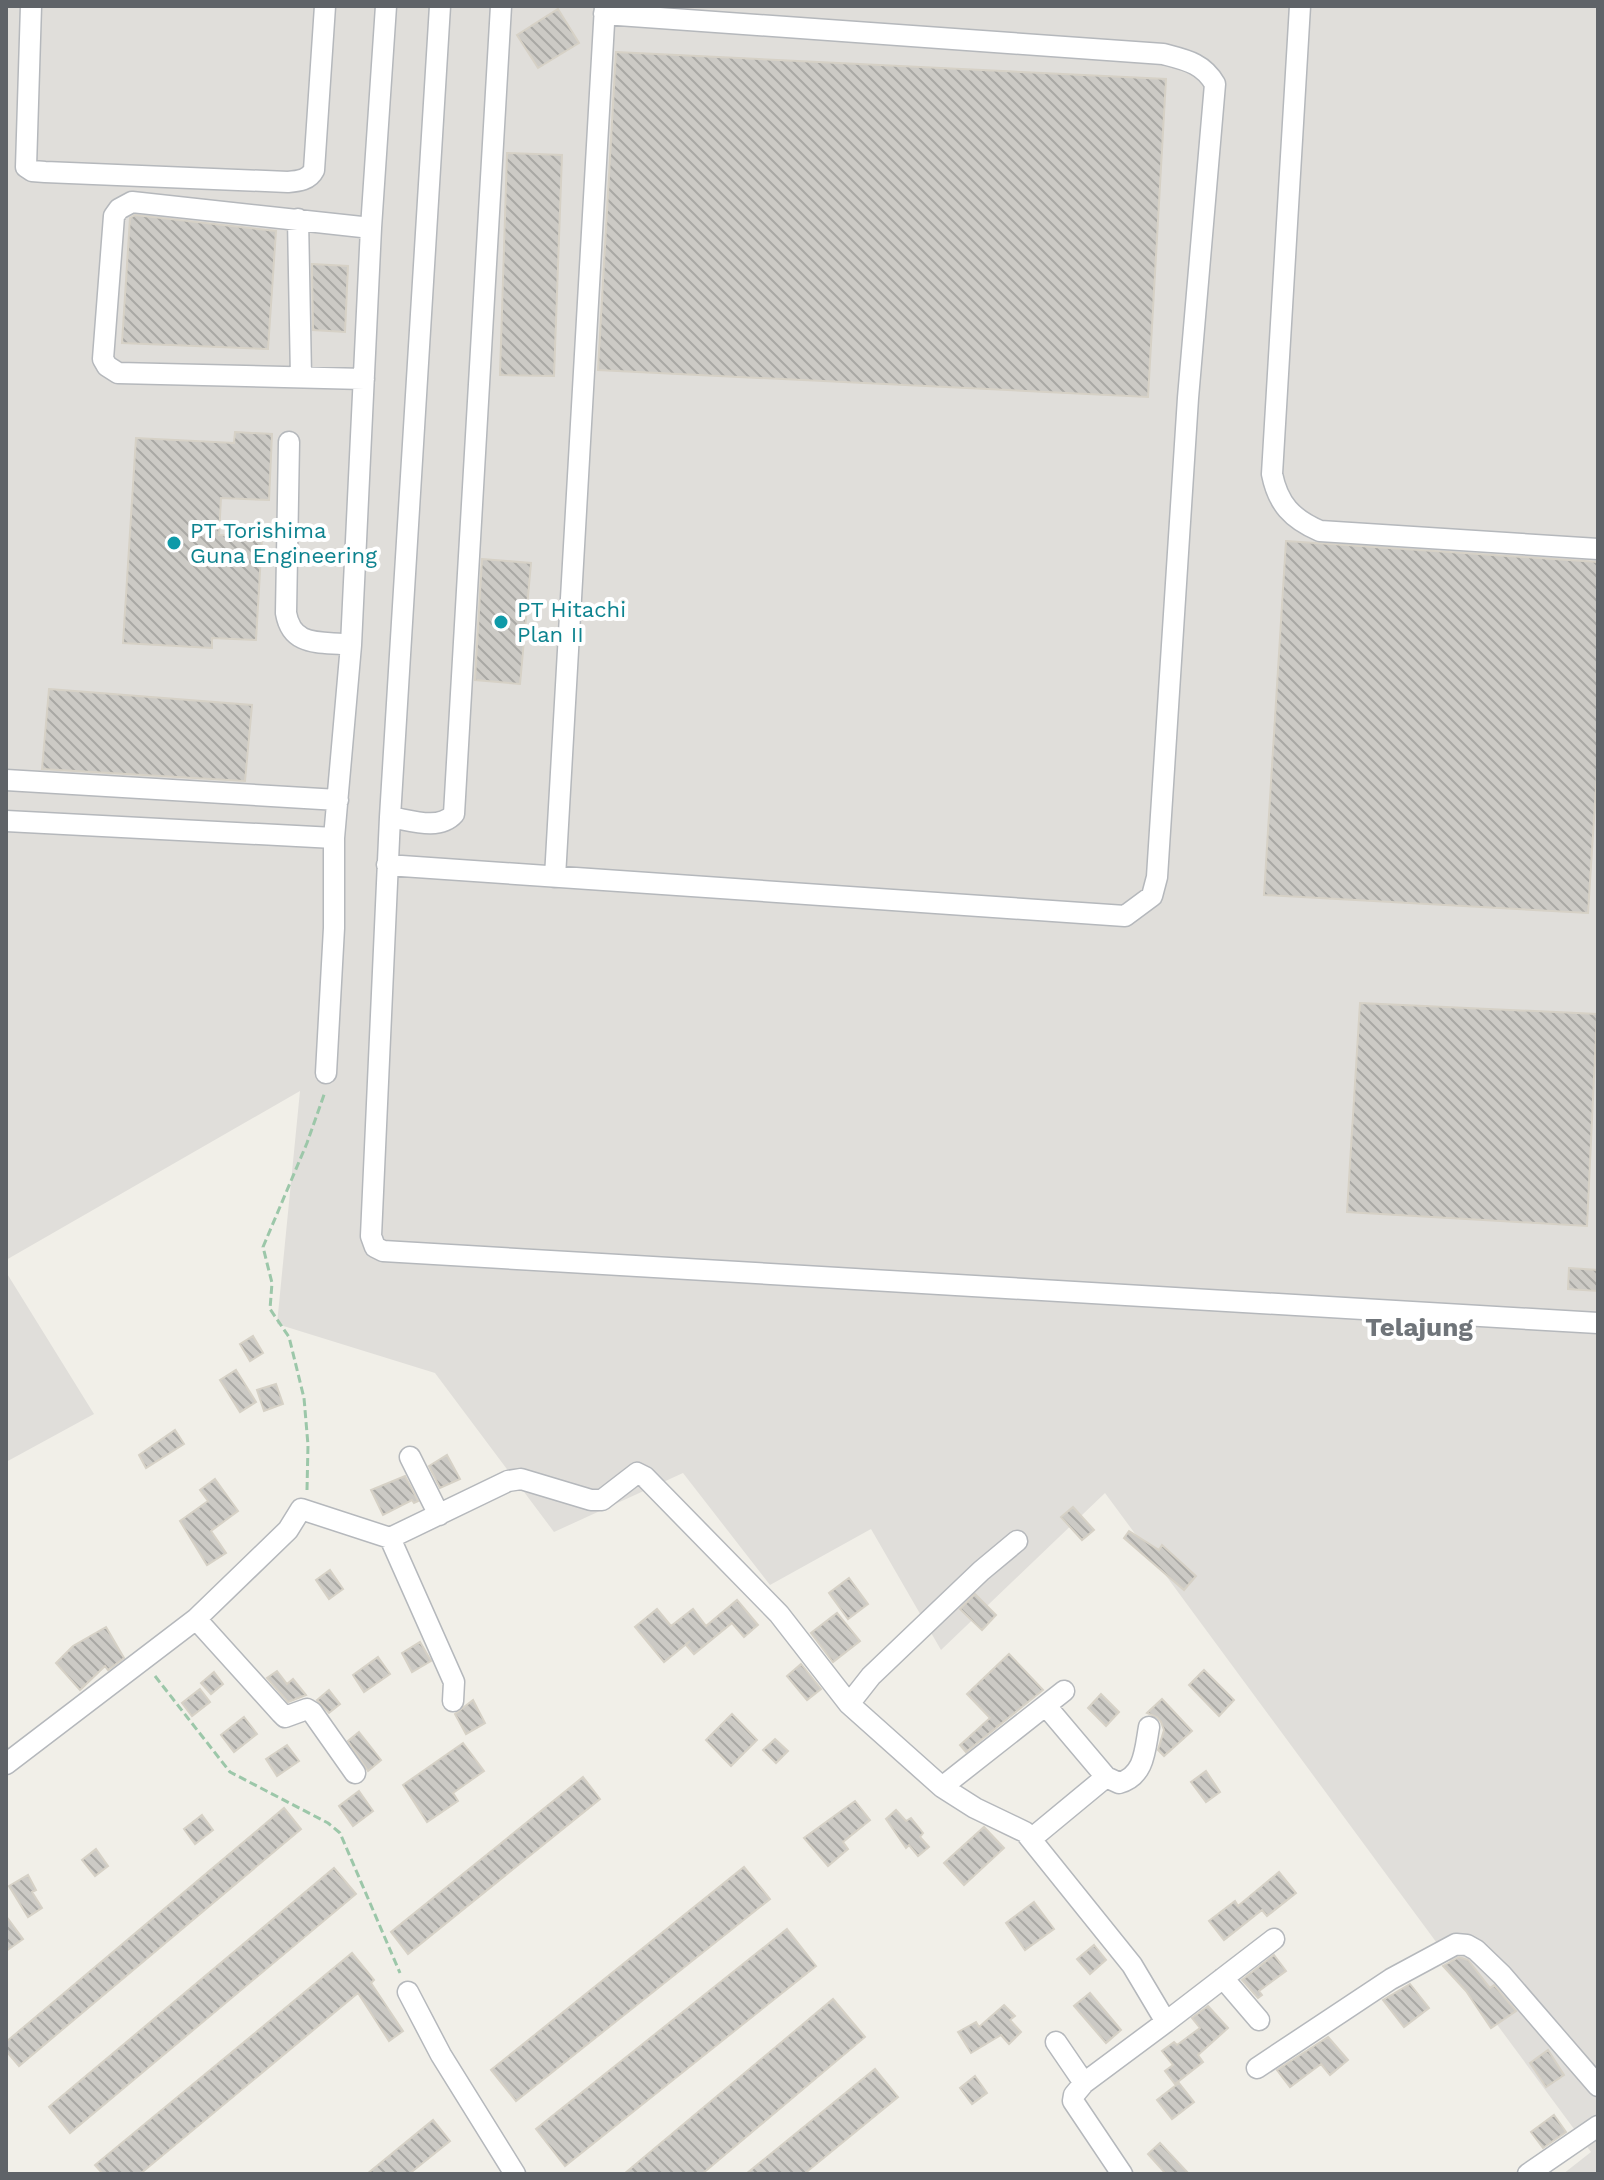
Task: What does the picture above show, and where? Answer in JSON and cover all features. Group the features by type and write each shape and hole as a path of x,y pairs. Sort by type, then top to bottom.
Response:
{"street":[{"path":"31,6 26,167 32,171 288,182 302,181 314,170 325,6"},
{"path":"326,1073 334,928 334,838 351,645 371,228 386,6"},
{"path":"440,6 387,865 371,1236 375,1247 383,1251 1598,1323"},
{"path":"390,817 437,824 454,814 501,6"},
{"path":"1300,6 1272,474 1276,492 1285,509 1300,522 1320,531 1598,549"},
{"path":"387,865 555,877 1125,916 1152,896 1157,877 1188,398 1215,84 1207,70 1163,54 605,10 555,877"},
{"path":"364,379 118,373 103,359 114,216 126,204 132,202 371,228"},
{"path":"298,219 301,377"},
{"path":"289,442 288,625 292,633 303,639 351,645"},
{"path":"6,780 338,800"},
{"path":"6,821 334,838"},
{"path":"410,1457 439,1515"},
{"path":"6,1764 196,1619 288,1530 301,1509 390,1538 508,1481 521,1479 591,1500 602,1500 637,1473 645,1477 779,1614 849,1704 942,1787 975,1808 1025,1832 1132,1965 1166,2022"},
{"path":"390,1538 454,1682 453,1701"},
{"path":"849,1704 861,1686 981,1571 1017,1541"},
{"path":"196,1619 285,1717 307,1709 312,1712 355,1773"},
{"path":"942,1787 1064,1691"},
{"path":"1046,1706 1106,1777 1119,1783 1138,1771 1145,1753 1149,1727"},
{"path":"1031,1839 1106,1777"},
{"path":"1122,2174 1073,2101 1074,2095 1084,2083 1274,1939"},
{"path":"1257,2068 1391,1979 1456,1944 1476,1950 1502,1975 1598,2086"},
{"path":"1223,1978 1259,2020"},
{"path":"408,1992 441,2055 515,2174"},
{"path":"1056,2042 1084,2083"},
{"path":"1528,2174 1598,2126"}],"path":[{"path":"301,1509 307,1490 308,1445 304,1398 289,1337 270,1309 272,1283 263,1247 307,1143 325,1093 326,1073"},
{"path":"144,1660 230,1772 328,1823 340,1833 408,1992"}],"shaded area":[{"path":"6,6 1598,6 1598,2174 1563,2174 1591,2152 1105,1493 941,1650 871,1529 770,1585 683,1473 554,1532 435,1373 277,1324 300,1091 6,1260"},
{"path":"6,1272 94,1414 6,1462"}],"building":[{"path":"558,9 579,43 538,68 517,35"},
{"path":"616,52 1166,79 1148,397 598,370"},
{"path":"507,153 562,155 554,376 500,375"},
{"path":"135,215 276,231 268,349 122,343 130,218"},
{"path":"312,264 348,266 345,332 313,330"},
{"name":"PT Torishima Guna Engineering","path":"235,432 272,434 269,500 221,498 219,535 262,537 256,640 212,638 212,648 123,643 136,438 234,443"},
{"path":"1286,541 1598,562 1598,756 1588,913 1264,895"},
{"name":"PT Hitachi Plan II","path":"482,559 531,563 520,684 475,680"},
{"path":"49,689 252,705 245,781 42,769"},
{"path":"1360,1003 1597,1014 1587,1226 1347,1212"},
{"path":"1569,1268 1598,1270 1598,1291 1568,1289"},
{"path":"253,1336 263,1353 250,1361 240,1344"},
{"path":"236,1370 256,1402 240,1412 220,1380"},
{"path":"276,1384 283,1404 264,1411 257,1390"},
{"path":"175,1430 184,1444 146,1468 139,1455"},
{"path":"447,1455 460,1479 440,1488 429,1466"},
{"path":"405,1476 418,1501 414,1503 412,1500 383,1515 371,1490"},
{"path":"215,1479 238,1511 211,1531 226,1553 207,1565 180,1521 208,1501 200,1490"},
{"path":"1073,1507 1094,1530 1082,1540 1061,1517"},
{"path":"1129,1531 1159,1550 1162,1545 1196,1576 1184,1590 1124,1538"},
{"path":"330,1570 343,1589 329,1599 316,1580"},
{"path":"849,1578 868,1604 848,1619 829,1593"},
{"path":"975,1594 996,1615 982,1630 960,1609"},
{"path":"737,1600 758,1625 744,1637 732,1623 694,1654 686,1645 690,1641 664,1662 635,1627 657,1609 671,1626 693,1609 706,1626"},
{"path":"837,1613 860,1641 833,1662 811,1633"},
{"path":"106,1627 124,1658 108,1670 105,1666 80,1690 56,1663 73,1646"},
{"path":"420,1642 431,1661 412,1672 402,1653"},
{"path":"1009,1654 1043,1690 966,1752 960,1745 990,1718 967,1694"},
{"path":"378,1657 390,1674 364,1692 353,1675"},
{"path":"801,1664 821,1689 807,1700 787,1676"},
{"path":"1204,1670 1234,1700 1219,1716 1189,1685"},
{"path":"277,1671 287,1684 293,1679 306,1695 288,1702 267,1678"},
{"path":"214,1672 223,1684 211,1694 201,1683"},
{"path":"200,1689 210,1702 192,1716 182,1703"},
{"path":"329,1690 340,1704 329,1713 317,1700"},
{"path":"1101,1694 1119,1712 1106,1726 1088,1708"},
{"path":"1162,1699 1192,1731 1164,1756 1158,1750 1164,1730 1161,1722 1147,1713"},
{"path":"473,1700 485,1723 466,1734 455,1714"},
{"path":"732,1714 757,1740 731,1766 706,1740"},
{"path":"244,1717 257,1734 234,1752 221,1735"},
{"path":"359,1732 381,1760 368,1771 348,1741"},
{"path":"775,1739 788,1751 776,1763 763,1750"},
{"path":"463,1743 484,1771 453,1793 458,1801 427,1822 403,1785"},
{"path":"287,1745 299,1761 277,1776 266,1759"},
{"path":"1206,1771 1220,1792 1206,1802 1191,1782"},
{"path":"583,1777 600,1799 408,1954 391,1932"},
{"path":"359,1791 373,1811 353,1826 339,1806"},
{"path":"855,1801 870,1820 843,1842 848,1849 828,1866 804,1838"},
{"path":"284,1808 301,1829 19,2066 6,2051 6,2042"},
{"path":"896,1810 906,1821 911,1818 923,1833 920,1837 929,1847 918,1856 909,1845 906,1848 886,1819"},
{"path":"202,1815 213,1830 195,1844 184,1829"},
{"path":"984,1827 1004,1848 964,1885 944,1863"},
{"path":"96,1849 108,1866 95,1876 82,1860"},
{"path":"744,1867 770,1899 516,2101 491,2070"},
{"path":"334,1868 356,1894 70,2133 49,2107"},
{"path":"1279,1872 1296,1893 1267,1916 1262,1910 1224,1940 1209,1921 1235,1901 1238,1906"},
{"path":"28,1875 36,1890 32,1892 42,1908 28,1917 9,1886"},
{"path":"1034,1902 1054,1929 1025,1950 1006,1923"},
{"path":"6,1916 23,1939 6,1951"},
{"path":"787,1929 816,1966 565,2166 536,2129"},
{"path":"1094,1945 1106,1960 1090,1974 1077,1959"},
{"path":"352,1953 374,1980 371,1983 403,2031 389,2041 358,1993 140,2174 103,2174 95,2165"},
{"path":"1274,1955 1286,1971 1259,1991 1262,1995 1258,1998 1242,1980"},
{"path":"1459,1957 1468,1960 1490,1988 1494,1985 1516,2011 1491,2028 1466,1991 1443,1966"},
{"path":"1410,1984 1429,2008 1404,2027 1383,2000"},
{"path":"1090,1993 1121,2030 1106,2043 1074,2006"},
{"path":"833,1999 865,2037 702,2174 624,2174"},
{"path":"1004,2005 1015,2016 1010,2020 1021,2032 1009,2044 1001,2035 971,2053 958,2032 976,2022 979,2027"},
{"path":"1208,2006 1228,2028 1198,2055 1203,2062 1175,2084 1165,2071 1173,2065 1162,2051 1174,2042 1177,2045 1200,2028 1192,2018"},
{"path":"1328,2037 1348,2060 1330,2075 1321,2064 1290,2087 1277,2070"},
{"path":"1548,2050 1564,2075 1546,2087 1530,2063"},
{"path":"875,2069 898,2097 804,2174 746,2174"},
{"path":"975,2076 987,2093 972,2104 960,2088"},
{"path":"1179,2083 1194,2102 1172,2119 1157,2100"},
{"path":"1554,2115 1566,2132 1543,2148 1531,2132"},
{"path":"433,2120 450,2141 409,2174 367,2174"},
{"path":"1160,2143 1189,2174 1166,2174 1148,2154"}],"place":[{"name":"PT Torishima Guna Engineering","path":"174,543"},
{"name":"PT Hitachi Plan II","path":"501,622"}],"district":[{"name":"Telajung","path":"1419,1327"}]}
